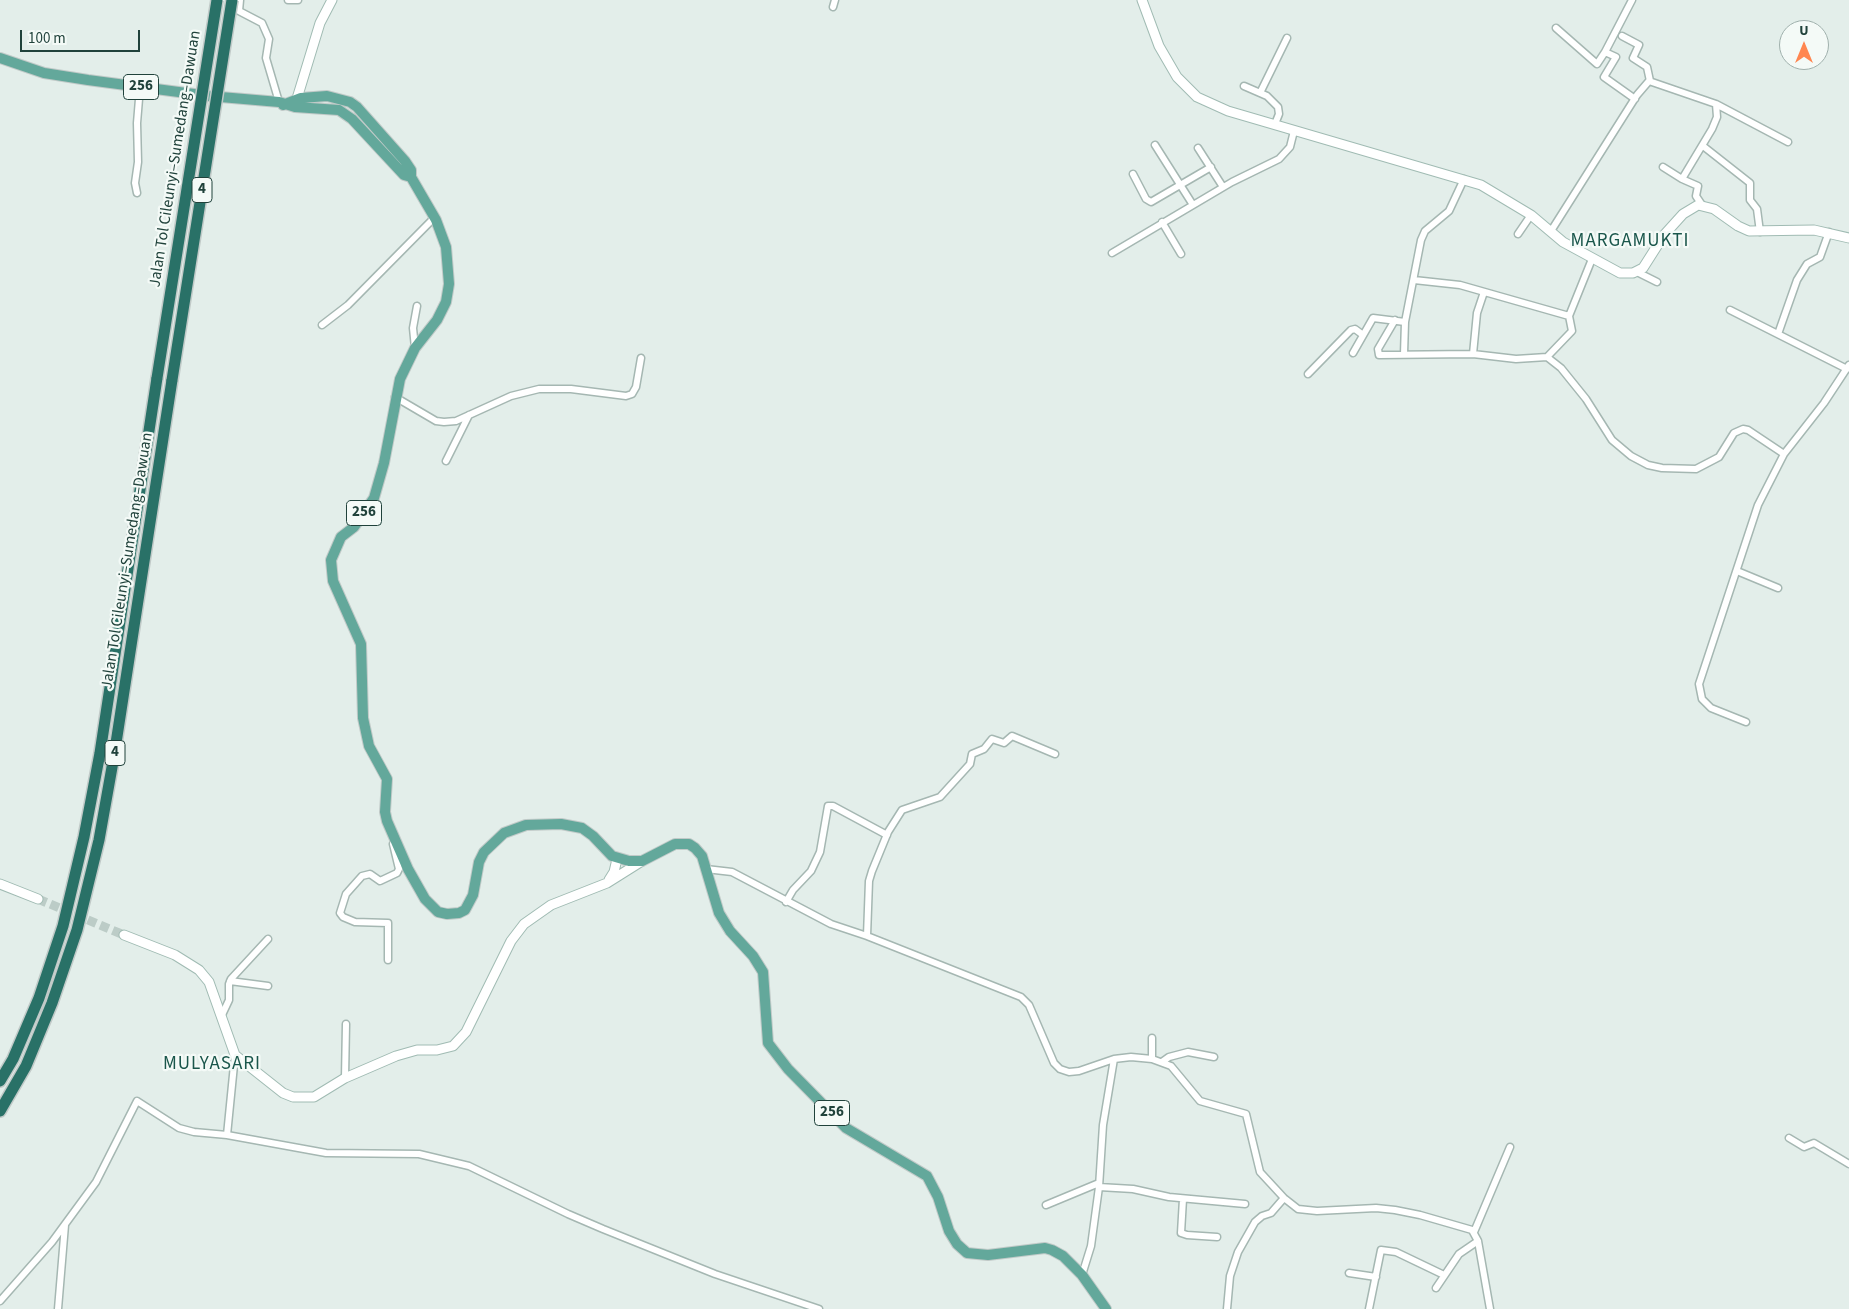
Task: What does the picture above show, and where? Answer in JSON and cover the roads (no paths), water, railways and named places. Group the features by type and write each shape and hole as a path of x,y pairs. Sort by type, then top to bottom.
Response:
{"highway":[{"name":"Jalan Tol Cileunyi–Sumedang–Dawuan","path":"0,1081 13,1059 39,998 63,926 84,837 100,753 157,378 218,0"},
{"name":"Jalan Tol Cileunyi–Sumedang–Dawuan","path":"0,1111 26,1066 52,1003 77,930 99,840 114,756 232,0"}],"main road":[{"name":"256","path":"0,58 44,73 140,87 339,110 405,161 411,170 411,177 435,217 446,247 449,276 447,297 437,320 415,348 400,379 384,463 374,498 354,527 340,537 333,550 330,569 342,603 361,644 362,701 366,735 369,746 387,779 385,812 408,868 424,899 438,912 447,914 459,913 465,910 473,895 478,868 484,852 495,840 514,829 535,824 582,828 594,836 606,851 617,859"},
{"name":"256","path":"295,104 327,96 350,102 362,114 378,140"},
{"name":"256","path":"642,861 675,844 689,844 699,851 719,913 730,931 753,956 762,972 765,985 765,1024 768,1043 788,1070 846,1128 927,1176 938,1197 949,1231 957,1244 967,1253 988,1255 1045,1248 1063,1256 1082,1275 1106,1309"},
{"path":"617,859 642,861"}],"street":[{"path":"240,0 239,10 262,23 269,39 266,58 281,104"},
{"path":"288,0 298,0"},
{"path":"295,104 320,23 332,0"},
{"path":"1142,0 1159,46 1177,77 1192,93 1228,111 1480,185 1531,215 1592,259 1620,273 1637,272 1657,282"},
{"path":"1556,28 1597,64 1632,0"},
{"path":"1622,36 1639,45 1633,58 1646,67 1650,81"},
{"path":"1260,93 1287,38"},
{"path":"1605,52 1616,57 1604,77 1635,99"},
{"path":"1551,231 1635,99 1650,81"},
{"path":"1650,81 1716,104 1788,142"},
{"path":"1244,86 1267,96 1278,109 1279,114 1275,124"},
{"path":"137,193 135,183 138,162 140,87"},
{"path":"1682,179 1703,146 1717,117 1716,104"},
{"path":"1112,253 1224,187 1279,159 1290,147 1294,131"},
{"path":"1155,145 1182,185 1193,206"},
{"path":"1703,146 1750,183 1750,198 1757,209 1760,232"},
{"path":"1198,148 1224,187"},
{"path":"1133,174 1146,199 1151,202 1211,167"},
{"path":"1663,167 1698,186 1696,195 1702,204 1714,209 1744,230 1760,232 1814,230 1849,238"},
{"path":"1404,354 1405,322 1422,235 1449,211 1464,179"},
{"path":"1637,272 1646,265 1664,235 1683,214 1692,207 1702,204"},
{"path":"1518,234 1531,215"},
{"path":"322,325 348,305 435,217"},
{"path":"1162,222 1181,254"},
{"path":"1778,334 1797,280 1807,264 1820,257 1829,232"},
{"path":"1547,358 1572,331 1568,316 1592,259"},
{"path":"1414,280 1460,285 1568,316"},
{"path":"1473,354 1477,313 1484,292"},
{"path":"415,348 413,328 417,306"},
{"path":"1730,310 1848,367 1784,454 1758,505 1699,684 1701,696 1707,705 1746,722"},
{"path":"1353,353 1375,318 1405,322"},
{"path":"1396,320 1377,353 1382,356 1404,354 1473,354 1516,359 1547,358 1555,362 1598,416 1612,440 1631,456 1648,465 1662,468 1696,469 1719,457 1734,433 1745,429 1784,454"},
{"path":"1308,374 1351,330 1355,329 1363,335"},
{"path":"396,397 436,422 451,422 491,403 540,389 630,395 636,387 641,358"},
{"path":"446,461 469,415"},
{"path":"1737,571 1778,588"},
{"path":"867,936 869,881 889,831 905,808 938,799 970,764 972,754 984,749 992,739 1004,743 1012,736 1055,754"},
{"path":"786,902 790,893 811,872 822,848 825,809 828,806 833,806 889,831"},
{"path":"388,960 388,923 355,922 342,917 340,913 346,894 362,876 370,874 380,881 398,872 393,832"},
{"path":"607,883 614,872 617,859"},
{"path":"235,1055 275,1088 293,1097 314,1097 345,1078 408,1052 446,1049 459,1042 466,1032 511,941 524,924 551,906 607,883 642,861"},
{"path":"706,868 732,872 831,924 867,936 1020,997 1029,1005 1054,1062 1060,1069 1069,1072 1079,1071 1114,1059 1132,1057 1152,1059 1176,1070 1202,1101 1246,1114 1258,1168 1292,1206 1303,1211 1376,1208 1395,1210 1462,1226 1474,1232 1478,1241 1490,1309"},
{"path":"0,884 38,899"},
{"path":"124,934 175,955 199,970 209,982 235,1055 227,1135"},
{"path":"222,1017 230,998 230,981 268,939"},
{"path":"230,981 268,986"},
{"path":"345,1078 346,1024"},
{"path":"1152,1038 1152,1059"},
{"path":"1162,1062 1169,1057 1188,1052 1214,1057"},
{"path":"1082,1275 1091,1246 1099,1185 1103,1125 1114,1059"},
{"path":"0,1301 66,1224 96,1182 137,1102 179,1128 201,1134 227,1135 326,1153 420,1154 450,1160 469,1166 603,1229 715,1274 815,1309"},
{"path":"1788,1138 1804,1147 1814,1143 1849,1164"},
{"path":"1474,1232 1510,1147"},
{"path":"1046,1205 1099,1185 1183,1199 1246,1204"},
{"path":"1227,1309 1230,1276 1238,1252 1255,1222 1261,1216 1271,1213 1284,1198"},
{"path":"1183,1199 1181,1232 1187,1235 1217,1237"},
{"path":"58,1309 66,1224"},
{"path":"1436,1288 1459,1254 1478,1241"},
{"path":"1369,1309 1380,1250 1396,1252 1444,1275"},
{"path":"1349,1273 1376,1277"}],"tunnel":[{"path":"38,899 124,935"}],"district":[{"name":"MARGAMUKTI","path":"1630,242"},
{"name":"MULYASARI","path":"212,1065"}]}
